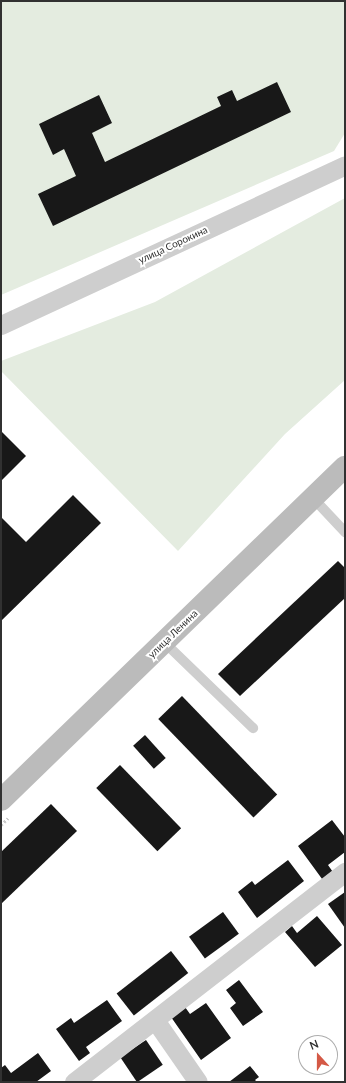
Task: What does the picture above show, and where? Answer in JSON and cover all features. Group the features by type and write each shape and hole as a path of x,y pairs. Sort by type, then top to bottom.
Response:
{"main road":[{"name":"улица Ленина","path":"1,800 345,467"}],"street":[{"name":"улица Сорокина","path":"1,325 345,165"},
{"path":"74,1082 345,872"},
{"path":"155,1020 198,1082"}],"lane":[{"path":"313,498 345,532"},
{"path":"164,642 253,728"}],"shaded area":[{"path":"1,1 345,1 345,133 334,151 1,295"},
{"path":"345,198 345,380 285,434 178,551 1,371 1,361 155,302"}],"building":[{"path":"277,82 291,112 53,226 38,194 76,176 64,149 53,155 39,124 99,95 112,123 92,133 105,162 221,106 217,97 232,90 237,101"},
{"path":"1,431 26,456 1,481"},
{"path":"73,495 101,523 1,621 1,517 26,542"},
{"path":"338,561 345,568 345,598 240,696 218,674"},
{"path":"182,696 277,795 253,817 158,719"},
{"path":"145,735 166,758 154,769 133,746"},
{"path":"120,765 181,828 157,851 96,788"},
{"path":"51,804 77,831 1,904 1,852"},
{"path":"332,820 345,837 345,852 328,865 335,875 325,883 298,846"},
{"path":"288,860 304,881 257,918 238,892 252,881 255,885"},
{"path":"345,892 345,928 328,904"},
{"path":"223,912 239,934 205,959 189,937"},
{"path":"317,916 342,945 315,967 285,932 292,926 297,933"},
{"path":"171,951 188,973 134,1016 117,993"},
{"path":"239,980 263,1012 243,1026 230,1008 236,1003 226,990"},
{"path":"107,1000 122,1021 86,1047 90,1053 79,1061 56,1029 71,1018 74,1023"},
{"path":"206,1003 231,1038 201,1060 171,1017 185,1007 190,1014"},
{"path":"146,1040 163,1065 137,1082 120,1057"},
{"path":"38,1053 51,1071 36,1082 1,1082 1,1068 5,1065 11,1073"},
{"path":"250,1066 259,1077 255,1080 257,1082 229,1082"}]}
